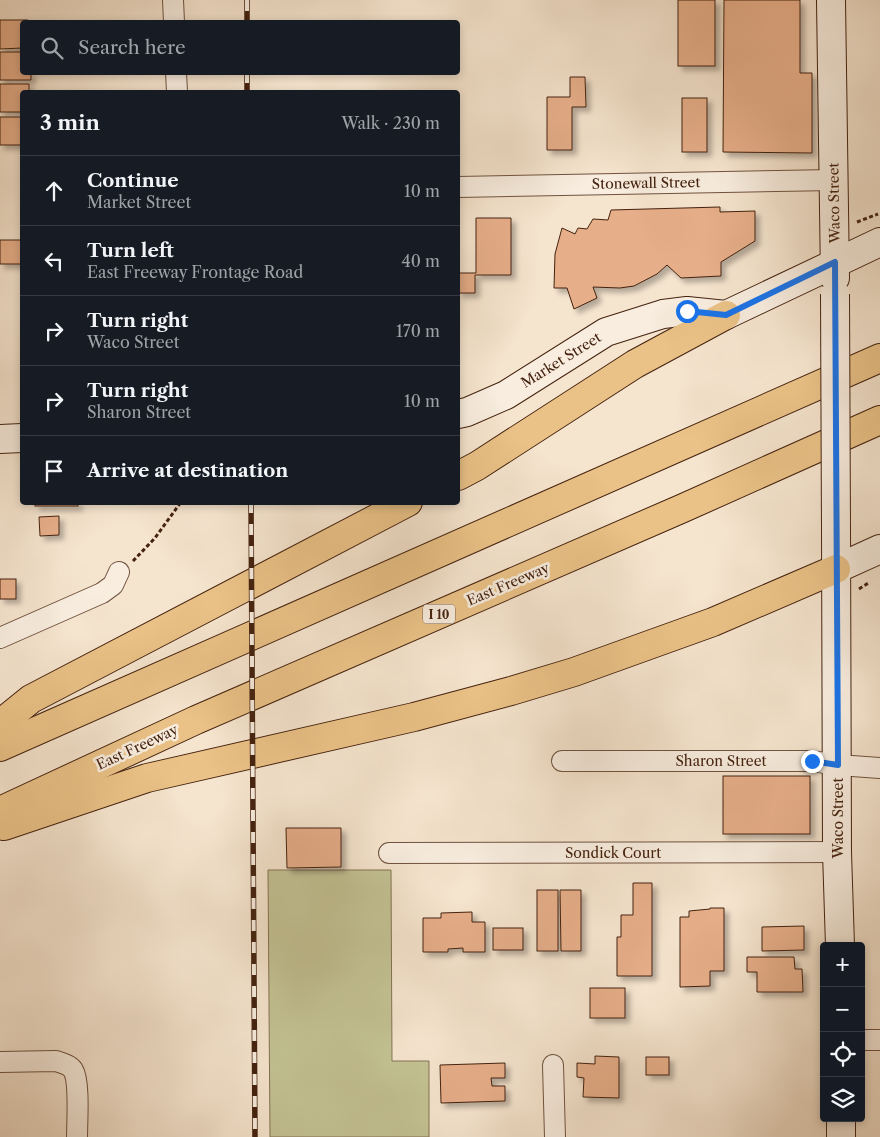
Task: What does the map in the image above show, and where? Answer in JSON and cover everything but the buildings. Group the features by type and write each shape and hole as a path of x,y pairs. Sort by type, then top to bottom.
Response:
{"highway":[{"path":"460,475 477,466 634,364 726,315"},
{"path":"0,747 880,358"},
{"name":"East Freeway","path":"0,811 196,720 681,509 880,420"},
{"path":"0,724 31,699 402,505"},
{"path":"0,827 147,778 414,717 574,672 712,622 836,569"}],"main road":[{"name":"Waco Street","path":"831,0 835,262 837,852 840,942"},
{"path":"726,315 880,242"},
{"name":"Market Street","path":"460,414 506,395 606,332 663,314 687,311 726,315"},
{"path":"0,439 20,438"},
{"path":"836,569 880,549"},
{"path":"841,1122 841,1137"}],"street":[{"path":"173,0 174,20"},
{"path":"176,75 176,90"},
{"name":"Stonewall Street","path":"460,187 834,180"},
{"path":"0,638 102,593 113,585 119,572"},
{"name":"Sharon Street","path":"562,761 812,761 880,768"},
{"name":"Sondick Court","path":"389,854 837,852"},
{"path":"865,1040 880,1040"},
{"path":"0,1062 56,1061 73,1069 76,1080 78,1137"},
{"path":"553,1065 555,1137"}],"path":[{"path":"854,223 878,214"},
{"path":"119,572 129,565 155,538 180,505"}],"shaded area":[{"path":"268,870 391,870 392,1061 429,1061 429,1137 270,1137"}],"railway":[{"path":"247,0 247,20"},
{"path":"247,75 247,90"},
{"path":"251,505 255,1137"}],"route":[{"path":"687,311 726,315 835,262 838,765 812,761"}]}
